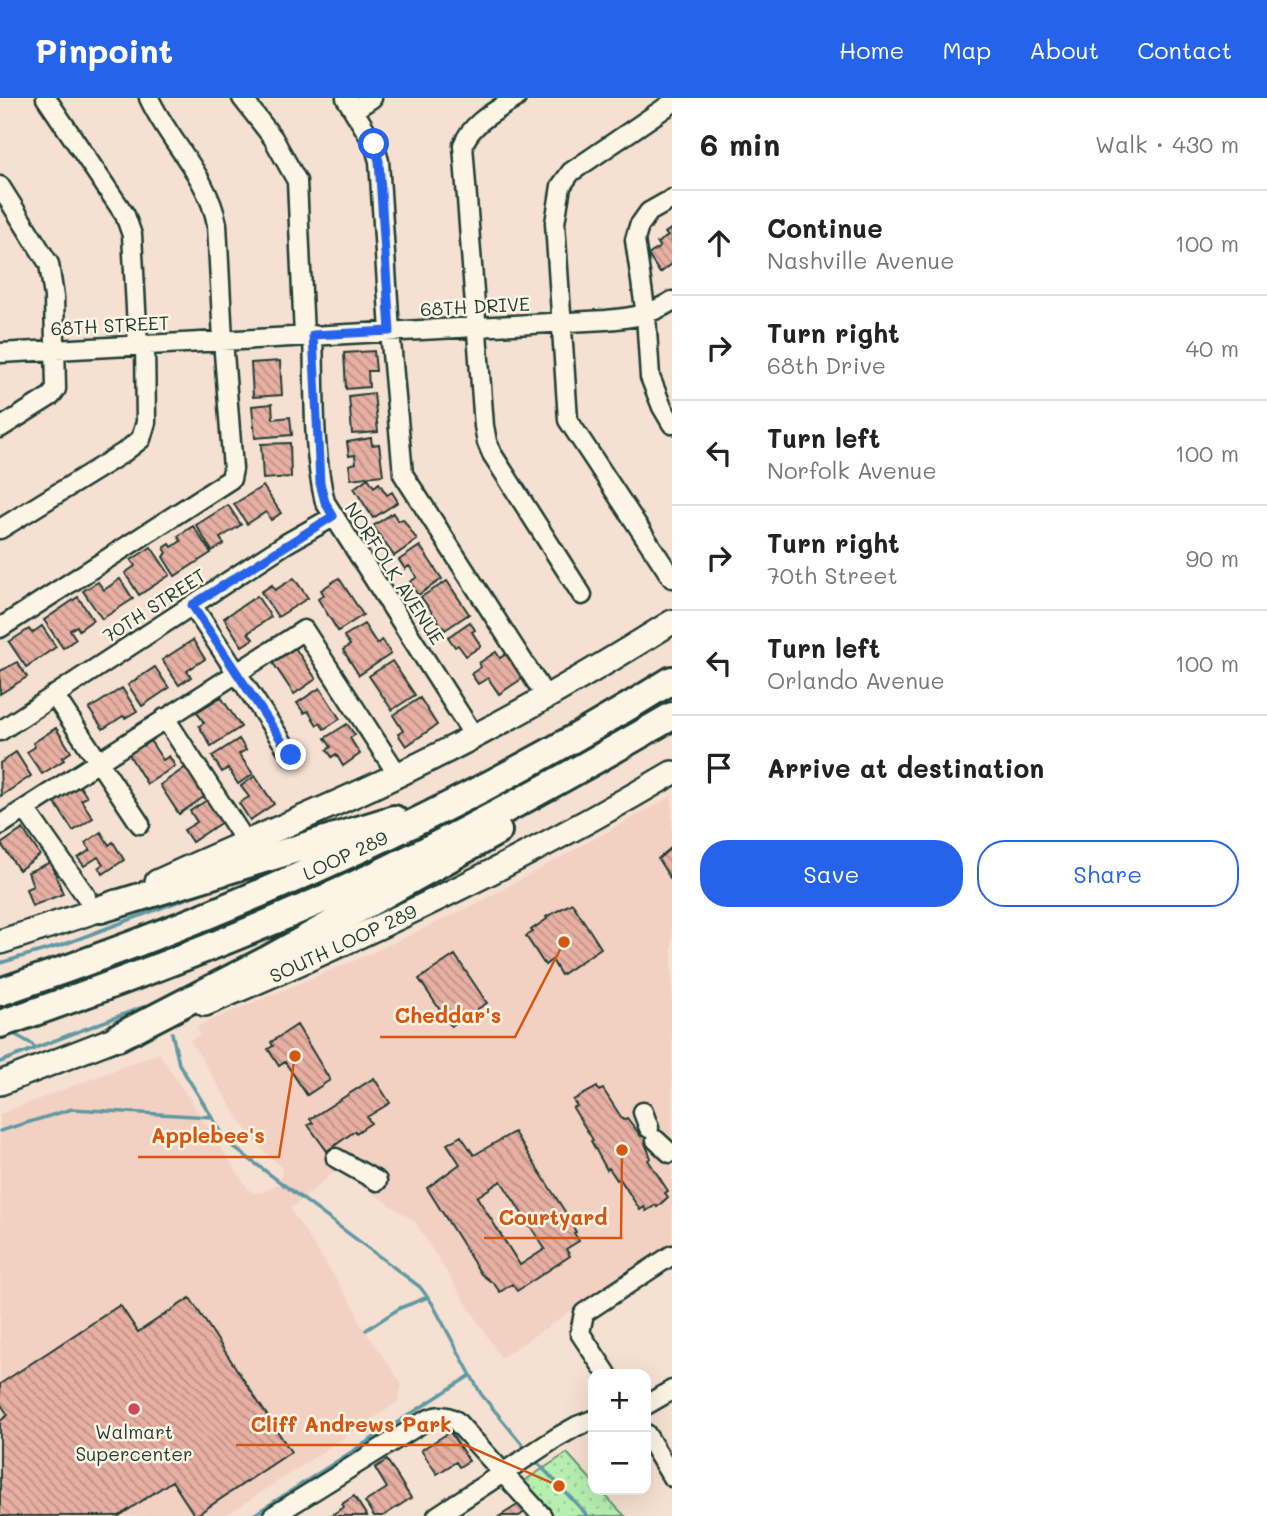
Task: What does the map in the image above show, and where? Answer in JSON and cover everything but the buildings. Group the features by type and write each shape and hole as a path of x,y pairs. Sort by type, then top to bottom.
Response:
{"highway":[{"name":"LOOP 289","path":"0,992 230,906 355,852 446,807 589,730 672,680"},
{"name":"LOOP 289","path":"0,1024 162,967 379,874 556,783 672,716"},
{"path":"118,1037 267,960 470,848 563,791 610,752"},
{"path":"94,902 446,807"}],"main road":[{"path":"0,942 246,842 398,775 546,697 672,622"},
{"name":"SOUTH LOOP 289","path":"0,1083 174,1017 276,974 445,896 583,825 672,773"}],"street":[{"path":"0,529 122,453 141,439 146,422 132,234 125,215 46,98"},
{"path":"0,628 230,479 233,469 214,207 149,98"},
{"name":"NORFOLK AVENUE","path":"243,98 273,138 296,181 320,483 325,502 474,736"},
{"path":"372,98 350,104 374,144 379,161 403,474 546,697"},
{"path":"516,98 484,118 467,133 463,145 486,442 582,595"},
{"path":"668,106 580,164 561,186 555,223 568,420 672,578"},
{"path":"0,186 49,264 54,297 56,389 51,396 0,428"},
{"path":"672,199 649,212 639,226 635,240 646,314 650,377 672,424"},
{"path":"646,314 672,301"},
{"name":"68TH DRIVE","path":"223,340 560,322 638,317 646,314"},
{"name":"68TH STREET","path":"0,353 223,340"},
{"name":"70TH STREET","path":"0,731 333,516"},
{"path":"192,605 291,755"},
{"path":"0,825 304,630 398,775"},
{"path":"54,695 139,824"},
{"path":"165,718 246,842"},
{"path":"24,809 94,902"},
{"path":"649,1127 670,1153"},
{"path":"336,1158 377,1181"},
{"path":"604,1369 580,1333 584,1313 672,1255"},
{"path":"651,1402 672,1390"},
{"path":"273,1516 425,1421 440,1415 456,1421 508,1470 542,1516"},
{"path":"438,1516 556,1438 588,1422"},
{"path":"651,1442 672,1477"}],"shaded area":[{"path":"672,796 672,1243 501,1358 415,1222 338,1169 290,1209 356,1310 359,1322 402,1384 398,1402 225,1516 0,1516 0,1114 159,1053 248,1189 254,1193 264,1192 278,1184 282,1175 281,1167 259,1146 241,1122 190,1040 200,1035 197,1026 365,956 476,904"}],"green space":[{"path":"567,1453 588,1476 588,1495 605,1495 625,1516 552,1516 521,1483"}],"waterway":[{"path":"0,963 62,945 209,890"},
{"path":"14,1034 35,1048 140,1008 148,1006 150,1009"},
{"path":"172,1033 179,1064 228,1143 420,1287 432,1303 481,1394 527,1450"},
{"path":"0,1062 34,1049"},
{"path":"0,1131 72,1109 211,1117"},
{"path":"366,1330 400,1308 428,1297"},
{"path":"252,1516 471,1375"},
{"path":"534,1459 588,1516"}],"place":[{"name":"Cheddar's","path":"564,942"},
{"name":"Applebee's","path":"295,1056"},
{"name":"Courtyard","path":"622,1150"},
{"name":"Walmart Supercenter","path":"134,1409"},
{"name":"Cliff Andrews Park","path":"559,1486"}],"route":[{"path":"291,755 192,605 333,516 325,502 320,483 313,335 390,331 379,161 374,144"}]}
